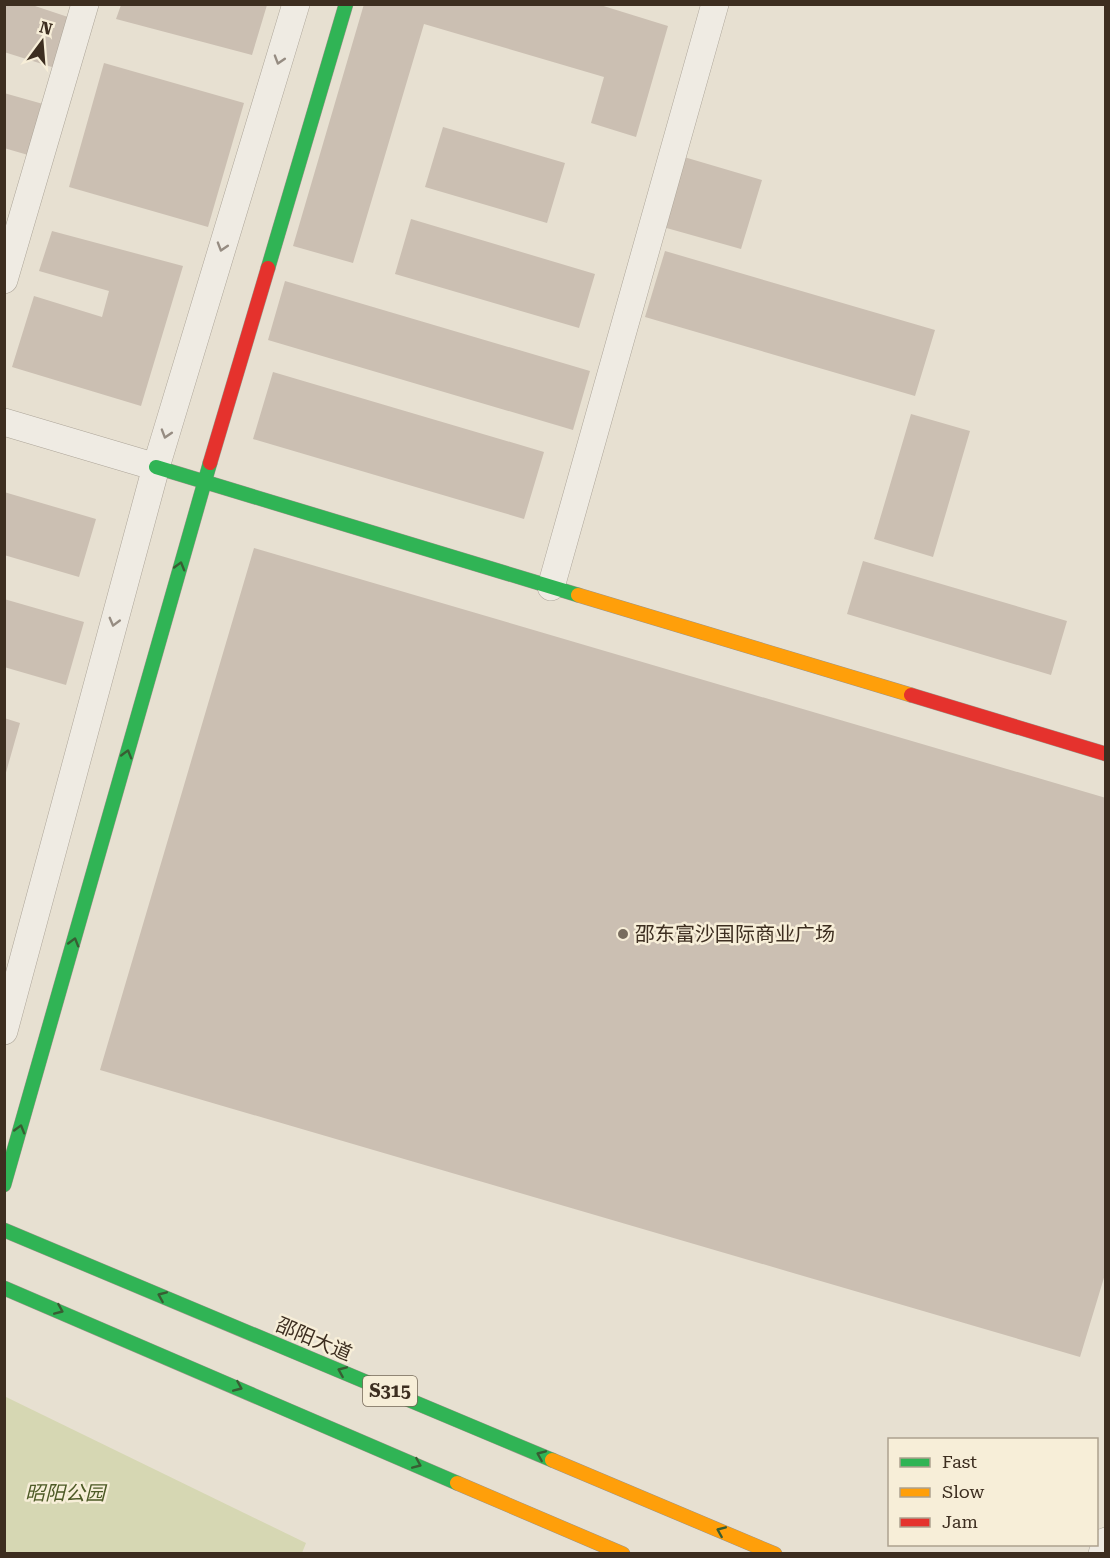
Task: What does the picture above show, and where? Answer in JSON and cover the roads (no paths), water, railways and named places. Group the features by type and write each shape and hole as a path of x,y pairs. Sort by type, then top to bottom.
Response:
{"street":[{"path":"4,280 85,4"},
{"path":"4,1031 156,467 296,4"},
{"path":"4,1185 204,482 346,4"},
{"path":"551,587 715,4"},
{"path":"4,422 1106,754"},
{"name":"邵阳大道","path":"4,1230 775,1554"},
{"path":"4,1288 623,1554"},
{"path":"1102,1554 1106,1541"}],"place":[{"name":"邵东富沙国际商业广场","path":"623,934"}],"park label":[{"name":"昭阳公园","path":"65,1493"}]}
